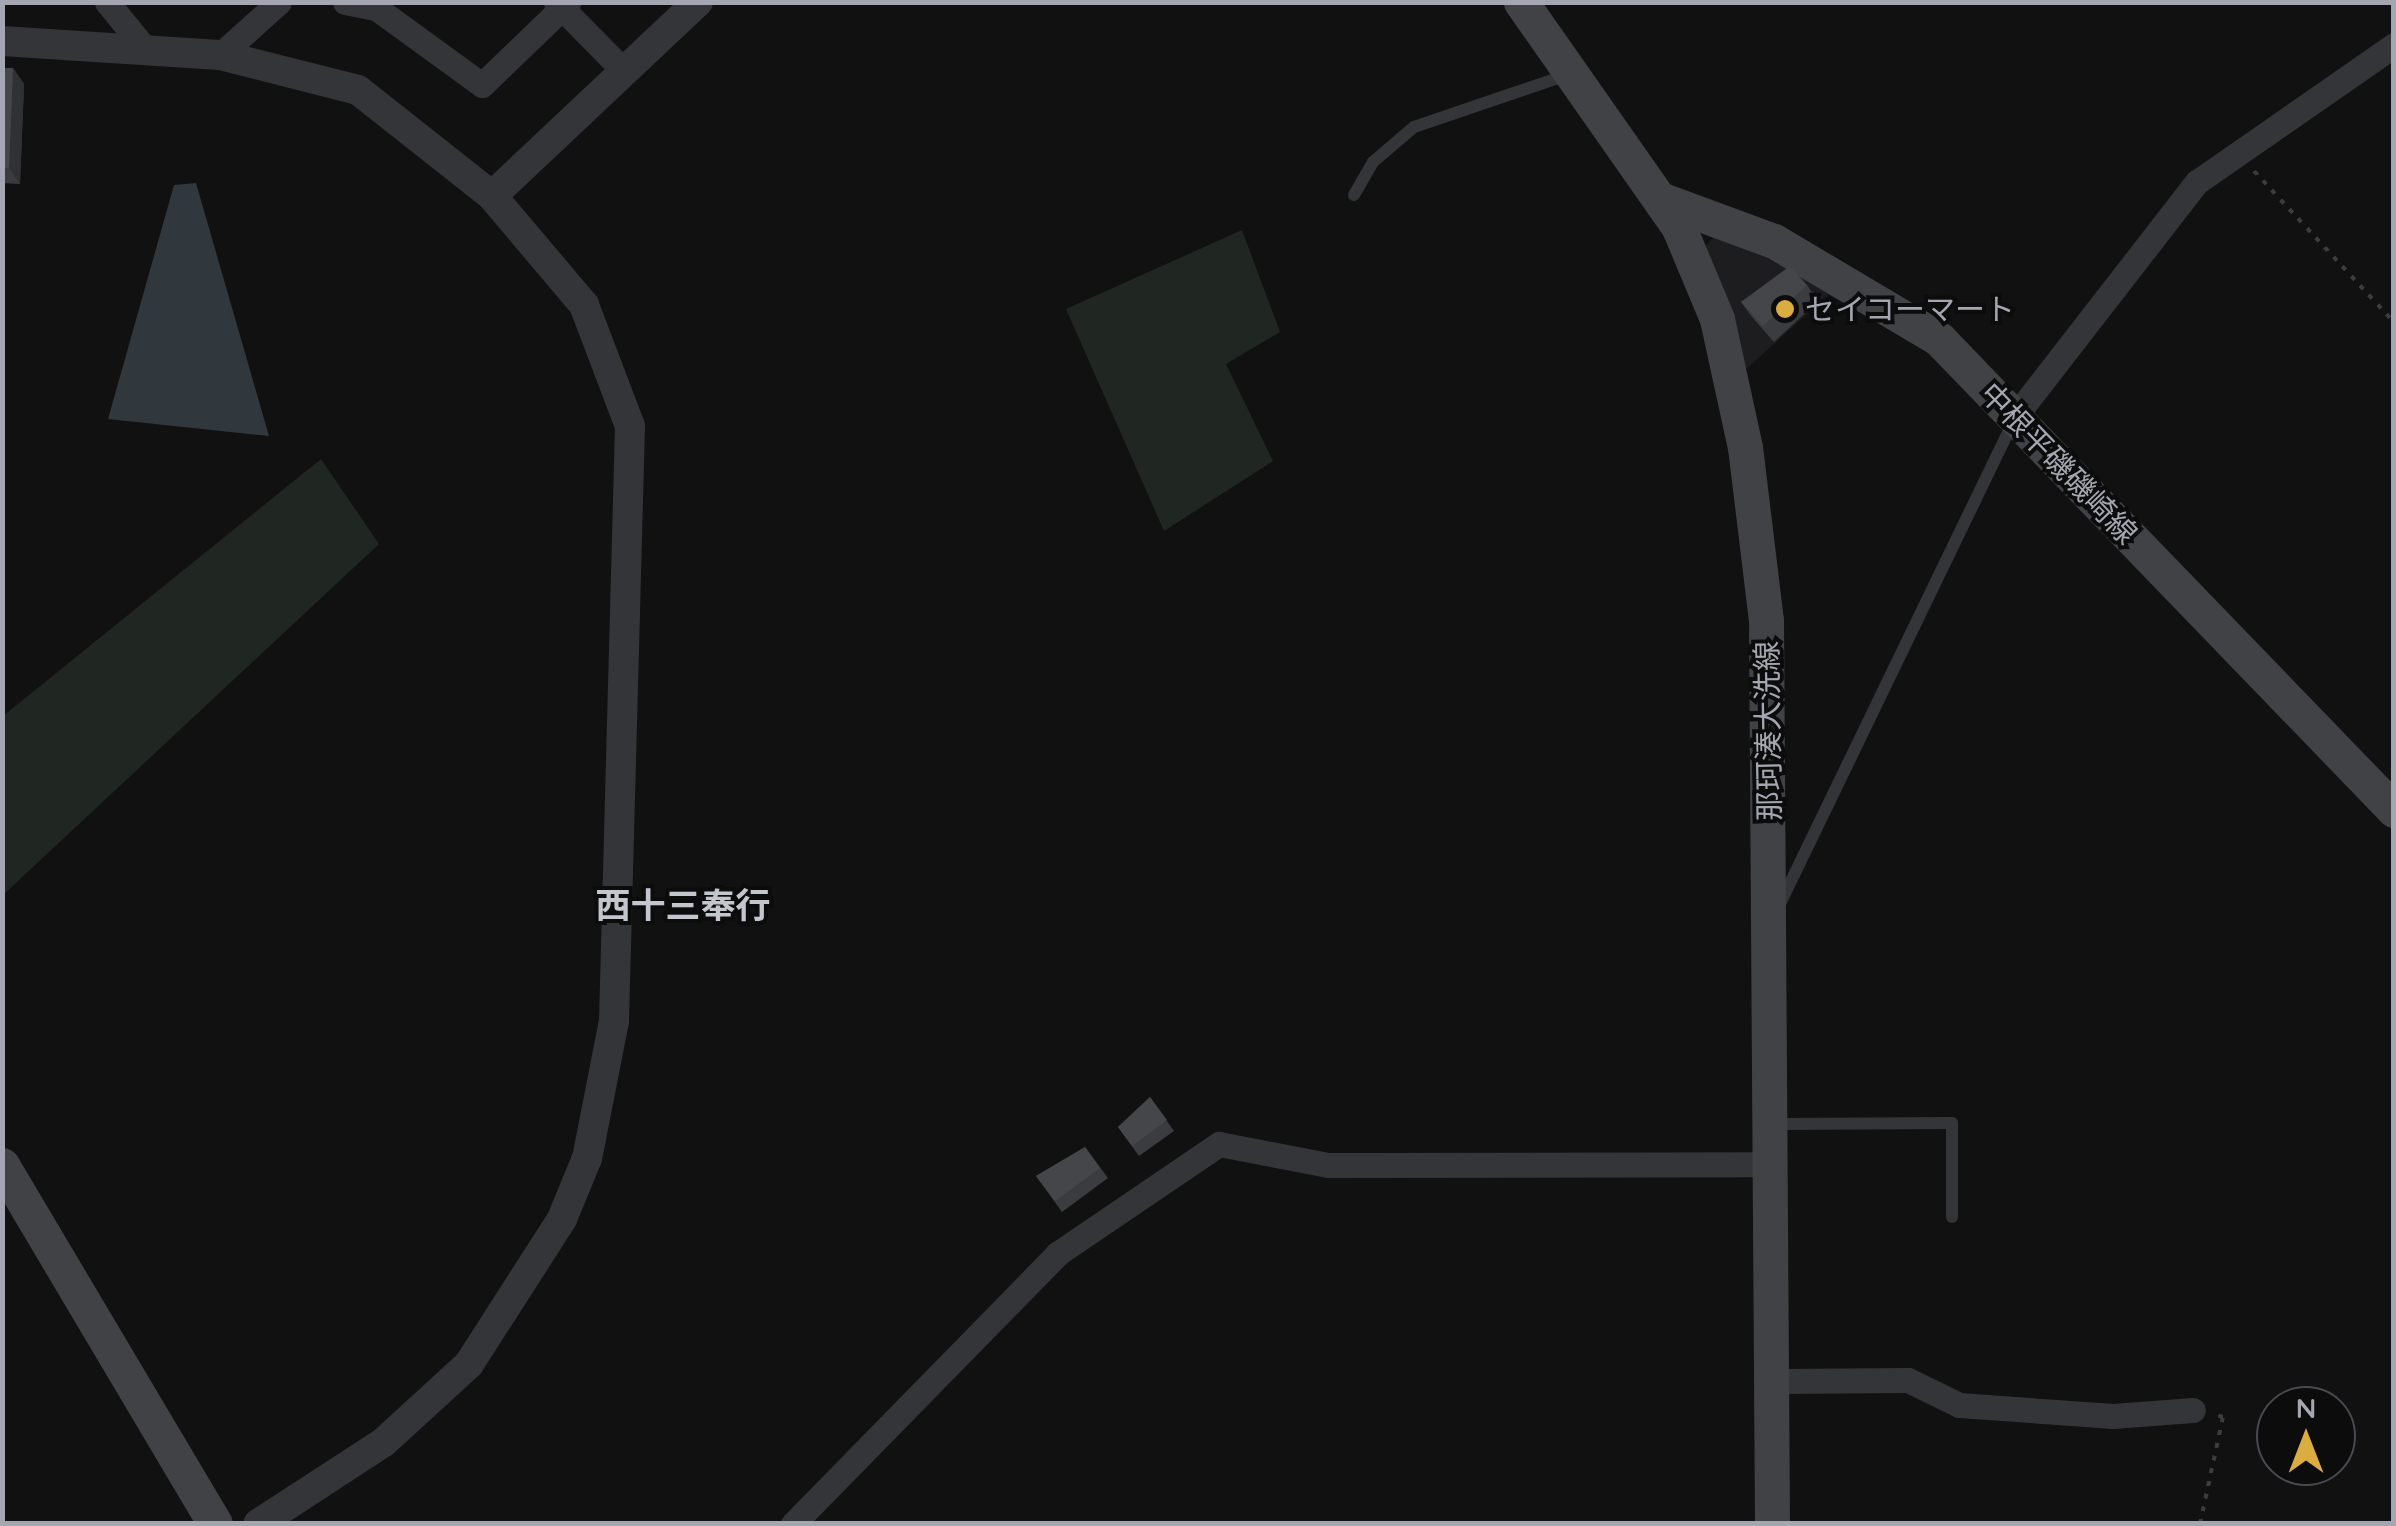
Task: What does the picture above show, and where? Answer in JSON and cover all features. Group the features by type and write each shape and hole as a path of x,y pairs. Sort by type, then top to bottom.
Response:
{"main road":[{"name":"那珂湊大洗線","path":"1521,2 1564,76 1665,201 1717,320 1745,447 1766,620 1773,1124 1772,1524"},
{"name":"中根平磯磯崎線","path":"1665,201 1731,220 1904,311 2016,415 2394,810"},
{"path":"2,1165 215,1524"}],"street":[{"path":"107,2 146,50"},
{"path":"220,55 279,2"},
{"path":"345,2 376,8 482,85 562,4 622,70"},
{"path":"492,196 698,2"},
{"path":"2,41 220,55 358,90 492,196 584,305 630,426 606,1081 562,1219 469,1364 384,1442 258,1524"},
{"path":"2016,415 2197,182 2234,149 2394,45"},
{"path":"793,1524 1057,1254 1219,1144 1328,1166 1773,1164"},
{"path":"1771,1381 1908,1380 1959,1405 2094,1414 2193,1410"}],"lane":[{"path":"1354,195 1373,162 1414,127 1564,76"},
{"path":"1771,922 2016,415"},
{"path":"1773,1124 1952,1124 1952,1217"}],"path":[{"path":"2234,149 2394,322"},
{"path":"2193,1410 2223,1416 2200,1524"}],"shaded area":[{"path":"196,183 269,436 108,419 174,185"},
{"path":"1242,230 1280,332 1226,364 1273,461 1164,531 1066,309"},
{"path":"1716,235 1838,286 1743,372 1702,250"},
{"path":"321,459 379,544 3,895 3,716"}],"building":[{"path":"2,68 13,68 9,168 2,168"},
{"path":"1790,266 1807,285 1763,326 1741,302"},
{"path":"1150,1097 1167,1120 1132,1146 1118,1127"},
{"path":"1085,1147 1100,1168 1055,1201 1036,1176"}],"place":[{"name":"セイコーマート","path":"1785,309"}],"district":[{"name":"西十三奉行","path":"683,905"}]}
